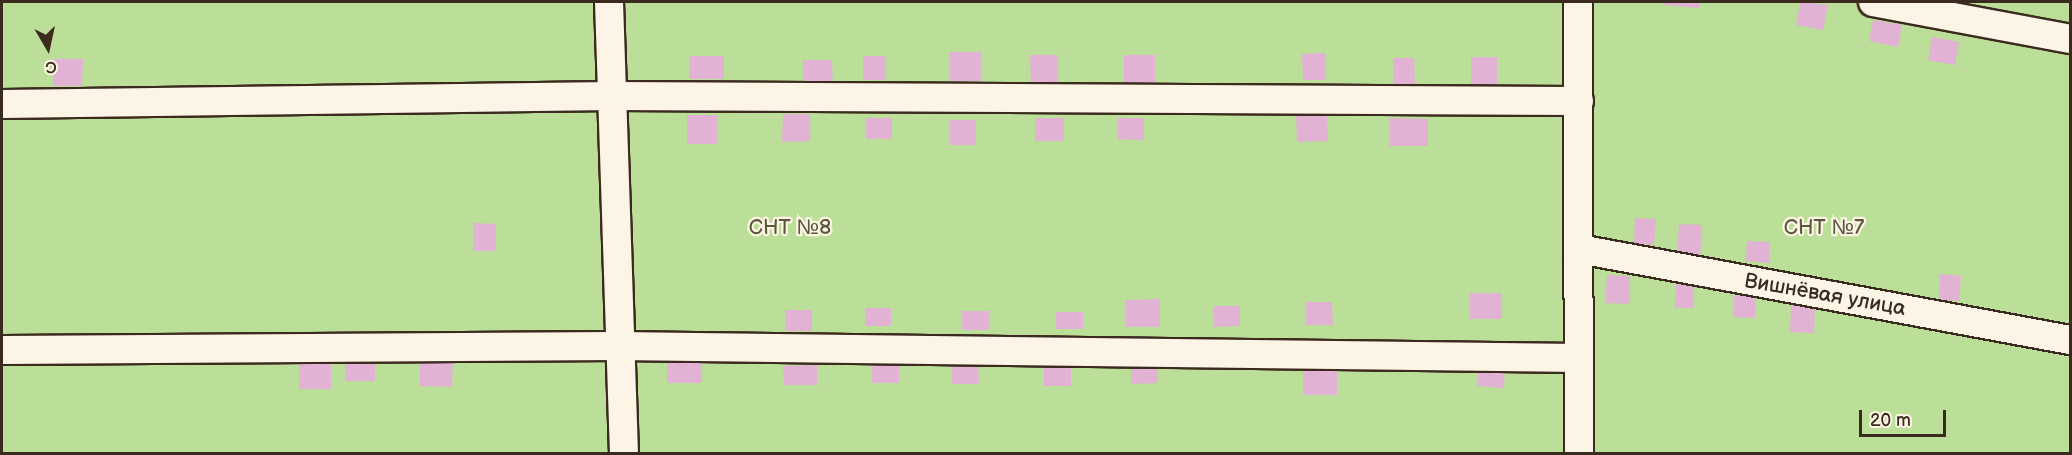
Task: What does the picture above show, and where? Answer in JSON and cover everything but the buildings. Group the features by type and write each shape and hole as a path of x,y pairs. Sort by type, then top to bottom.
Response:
{"street":[{"path":"609,2 618,346 624,453"},
{"path":"1578,2 1579,453"},
{"path":"1873,2 2070,39"},
{"path":"2,104 612,96 1579,101"},
{"name":"Вишнёвая улица","path":"1579,249 2070,340"},
{"path":"2,350 618,346 1579,358"}],"green space":[{"name":"СНТ №8","path":"2,2 2070,2 2070,453 2,453"}],"park label":[{"name":"СНТ №7","path":"1824,228"}]}
